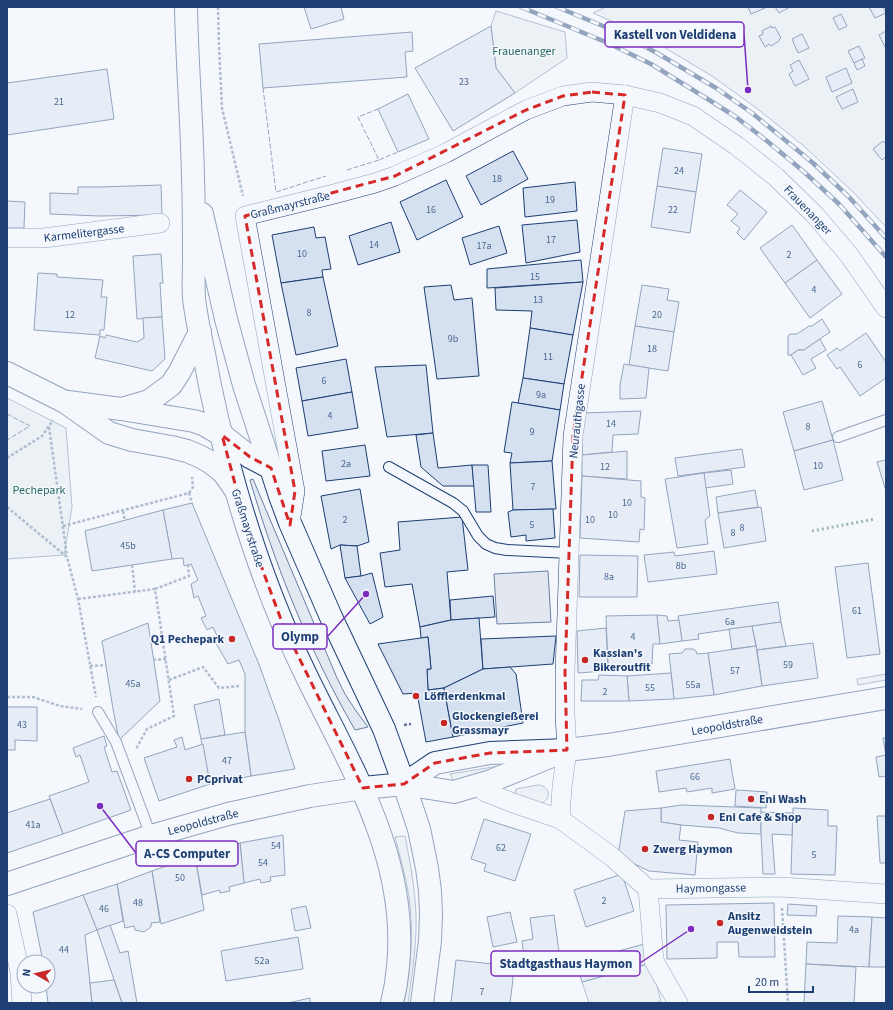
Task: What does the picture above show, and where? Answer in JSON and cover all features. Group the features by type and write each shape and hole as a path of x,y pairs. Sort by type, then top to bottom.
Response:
{"main road":[{"name":"Graßmayrstraße","path":"186,7 193,178 194,296 212,396 235,489 254,549 284,625 306,674 363,788 383,840 395,887 399,922 400,944 392,1003"},
{"name":"Graßmayrstraße","path":"193,178 235,352 270,468 290,523 331,617 384,729 404,784 421,840 430,891 431,914 430,941 422,1003"},
{"path":"121,409 149,401 170,384 179,373 200,332"},
{"path":"7,373 65,402 109,433 132,440 187,451 205,459 223,472 235,489"},
{"path":"65,402 121,409 194,421 203,424 222,435 250,458 270,468"},
{"name":"Leopoldstraße","path":"404,784 435,763 490,753 567,750 608,745 886,698"},
{"name":"Leopoldstraße","path":"7,884 151,836 228,814 310,796 363,788 404,784 454,792 477,786 567,750"}],"street":[{"name":"Graßmayrstraße","path":"290,523 295,491 245,216 334,194 395,176 446,153 526,110 563,96 592,92 625,95"},
{"name":"Frauenanger","path":"625,95 660,103 693,116 737,146 776,177 814,215 849,255 886,308"},
{"name":"Neurauthgasse","path":"567,750 565,679 573,436 625,95"},
{"name":"Karmelitergasse","path":"7,238 44,238 160,223"},
{"path":"560,820 562,787 567,750"},
{"path":"477,786 485,792 560,820 611,856 648,889 654,961 678,1003"},
{"name":"Haymongasse","path":"648,889 781,887 886,894"},
{"path":"7,914 20,972 22,1003"}],"lane":[{"path":"838,437 886,420"},
{"path":"389,467 454,503 463,512 478,536 486,544 495,548 507,550 569,553"},
{"path":"98,712 116,742 151,836"}],"path":[{"path":"218,7 222,108 243,197 245,216"},
{"path":"7,458 42,436 65,402"},
{"path":"7,698 33,697 60,706 98,712 78,599 67,557 49,427"},
{"path":"192,477 192,487 189,493 192,503"},
{"path":"63,526 189,493"},
{"path":"7,507 67,557"},
{"path":"122,510 125,521"},
{"path":"132,565 135,592"},
{"path":"78,599 156,589 189,576 188,565"},
{"path":"136,749 147,729 174,716 156,589"},
{"path":"153,660 166,659"},
{"path":"90,666 106,665"},
{"path":"169,680 203,667 219,688 239,686"},
{"path":"781,887 788,1003"}],"highlighted area":[{"path":"592,92 625,95 573,436 565,672 567,750 490,753 435,763 404,784 363,788 283,625 246,525 222,435 250,457 271,468 290,525 295,491 245,216 395,176 526,110 563,96"}],"green space":[{"path":"606,7 886,7 886,227 853,192 805,147 759,110 712,76 657,43 593,13"},
{"name":"Frauenanger","path":"496,11 565,32 567,58 515,93 496,68 491,26"},
{"name":"Pechepark","path":"7,398 66,428 72,507 64,555 7,559"},
{"path":"253,479 337,678 345,694 368,727 355,730 323,670 282,576 250,480"},
{"path":"496,767 455,783 450,774"},
{"path":"538,785 543,786 548,791 548,797 544,802 534,802 515,795 516,789"},
{"path":"405,836 416,915 413,970 408,1003 404,1003 411,950 411,910 395,837"}],"shaded area":[{"path":"548,571 551,622 497,624 494,574"},
{"path":"886,674 886,680 858,685 857,679"},
{"path":"651,963 661,1001 655,1003 589,1003 582,982"}],"building":[{"path":"304,7 341,7 344,19 311,29"},
{"path":"748,7 765,7 765,8 751,14"},
{"path":"775,7 790,7 779,13"},
{"path":"869,7 883,7 886,13 875,18"},
{"path":"841,14 847,26 839,30 833,18"},
{"path":"491,26 496,68 515,93 453,131 415,68"},
{"path":"771,26 772,28 775,27 781,38 771,46 769,44 765,47 759,36 763,34 762,31"},
{"path":"886,31 886,49 879,35"},
{"path":"412,32 413,51 405,52 407,77 263,88 259,44"},
{"path":"802,34 809,48 798,53 792,39"},
{"path":"859,46 865,58 854,63 848,51"},
{"path":"862,59 865,66 857,70 854,63"},
{"path":"799,60 809,79 795,86 789,74 793,71 790,65"},
{"path":"846,68 852,83 832,92 826,77"},
{"path":"107,69 114,119 7,135 7,83"},
{"path":"853,89 858,102 842,109 836,97"},
{"path":"408,94 429,139 398,152 378,109"},
{"path":"883,141 886,144 886,157 882,160 873,149"},
{"path":"663,148 702,154 696,192 657,186"},
{"path":"513,151 528,179 481,205 466,176"},
{"path":"446,180 463,217 417,240 400,202"},
{"path":"575,182 577,211 525,217 523,188"},
{"path":"161,185 162,215 99,216 50,214 50,193 78,194 78,187"},
{"path":"657,186 696,192 690,233 651,227"},
{"path":"740,190 767,212 744,240 737,233 740,228 731,221 738,214 727,205"},
{"path":"7,201 25,202 24,228 7,228"},
{"path":"577,220 580,252 526,263 522,225"},
{"path":"391,222 400,252 358,265 349,236"},
{"path":"792,225 817,260 785,283 760,248"},
{"path":"499,226 507,253 470,265 462,238"},
{"path":"314,227 316,238 325,237 331,269 322,270 323,277 281,283 272,235"},
{"path":"161,254 163,283 160,283 162,317 137,319 133,256"},
{"path":"581,260 583,282 487,288 487,269"},
{"path":"817,260 842,294 810,318 785,283"},
{"path":"38,273 57,274 57,277 103,280 101,297 107,297 104,330 100,330 100,335 34,330"},
{"path":"323,277 338,346 296,355 281,283"},
{"path":"583,282 573,335 530,328 532,311 496,310 495,288"},
{"path":"451,285 454,300 472,298 479,376 437,379 424,287"},
{"path":"642,285 669,289 667,300 679,302 674,332 635,326"},
{"path":"162,317 165,359 152,371 95,358 100,336 105,338 106,335 137,342 144,338 143,318"},
{"path":"822,319 830,332 804,350 798,350 791,355 788,355 788,336 790,334 797,334"},
{"path":"635,326 674,332 668,371 629,365"},
{"path":"530,328 573,335 564,384 523,378"},
{"path":"866,333 886,362 886,378 860,396 840,367 837,369 827,355 837,348 840,351"},
{"path":"820,339 826,350 811,359 816,368 803,375 791,355 798,350 804,350"},
{"path":"346,359 352,392 302,401 296,368"},
{"path":"624,364 649,368 646,398 620,399 620,385"},
{"path":"426,365 433,433 387,437 375,367"},
{"path":"523,378 564,384 560,410 518,403"},
{"path":"352,392 358,428 308,436 302,401"},
{"path":"822,401 833,440 794,451 783,412"},
{"path":"512,402 560,410 552,461 510,463 512,453 504,452"},
{"path":"641,411 638,434 613,435 612,452 582,455 583,413"},
{"path":"433,433 438,468 472,465 474,486 443,486 421,467 416,435"},
{"path":"833,440 843,480 804,490 794,451"},
{"path":"365,445 370,476 326,481 322,451"},
{"path":"742,449 745,467 678,476 675,458"},
{"path":"627,451 627,479 582,476 582,455"},
{"path":"886,460 886,491 877,462"},
{"path":"552,461 556,509 513,510 510,463"},
{"path":"472,465 488,465 491,512 476,512"},
{"path":"731,470 733,484 705,488 704,473"},
{"path":"704,473 710,516 705,520 708,544 677,548 665,479"},
{"path":"582,476 641,481 641,497 645,498 644,530 640,529 639,542 580,538"},
{"path":"360,489 369,542 357,546 340,545 331,549 321,496"},
{"path":"755,490 758,507 718,513 716,497"},
{"name":"Q1 Pechepark","path":"192,503 260,667 295,769 251,776 245,732 245,674 239,660 228,664 214,640 218,638 213,627 207,630 201,618 206,616 198,596 194,598 191,584 198,580 191,564 184,566 183,558 172,559 163,510"},
{"path":"761,507 766,541 724,548 718,513"},
{"path":"553,509 555,538 526,541 526,535 511,537 508,512 513,510"},
{"path":"163,510 172,559 92,571 85,531"},
{"path":"462,517 468,570 447,572 451,620 420,627 412,584 385,587 380,553 400,550 398,522"},
{"path":"340,545 357,546 361,576 345,578"},
{"path":"714,551 717,574 648,582 644,555 674,552 675,556"},
{"path":"580,555 638,556 637,597 579,597"},
{"path":"868,563 880,654 847,658 835,567"},
{"path":"372,573 383,617 370,624 345,578"},
{"path":"493,596 495,617 451,620 450,600"},
{"path":"778,602 781,622 698,634 699,639 682,641 678,616"},
{"path":"657,615 660,644 653,644 652,664 608,667 606,616"},
{"path":"657,615 667,616 668,621 679,620 682,641 660,644"},
{"path":"479,618 483,669 444,688 428,690 427,669 431,669 428,637 421,638 420,627 451,620"},
{"path":"781,622 786,646 757,650 752,626"},
{"path":"148,623 160,701 119,740 102,641"},
{"path":"752,626 756,646 732,649 729,629"},
{"path":"606,628 608,667 605,668 605,671 578,673 577,631"},
{"path":"556,636 553,664 483,669 481,639"},
{"path":"428,637 431,669 427,669 428,690 444,688 453,737 426,742 417,693 403,694 378,644"},
{"path":"813,643 818,678 762,686 757,650"},
{"path":"756,646 762,686 714,695 708,653"},
{"path":"685,649 693,649 697,654 708,653 714,695 674,699 669,654 682,653"},
{"path":"510,667 516,674 523,723 453,737 444,688 483,669"},
{"path":"671,673 674,699 629,701 627,676"},
{"path":"599,675 627,676 629,701 581,701 582,680 598,680"},
{"path":"219,699 225,735 201,739 194,705"},
{"path":"7,707 37,707 37,741 15,740 15,750 7,750"},
{"path":"245,732 251,776 210,784 201,739"},
{"path":"104,736 107,746 104,747 112,772 117,771 131,810 63,834 49,796 89,782 80,755 76,757 73,748"},
{"path":"182,737 185,750 203,744 210,784 159,801 144,758 177,747 174,740"},
{"path":"883,738 886,738 886,755"},
{"path":"886,755 886,776 879,777 876,757"},
{"path":"730,759 735,789 712,793 712,788 687,792 686,788 659,792 656,771"},
{"name":"Eni Wash","path":"736,790 767,792 766,808 735,806"},
{"path":"50,799 63,834 7,853 7,813"},
{"name":"Eni Cafe & Shop","path":"681,805 761,808 761,834 738,833 719,828 661,822 661,808"},
{"path":"661,808 661,822 681,825 679,840 698,842 695,875 649,871 618,856 625,811"},
{"path":"793,808 828,810 828,826 837,826 835,875 791,874"},
{"path":"761,812 793,813 792,835 772,834 775,874 763,874"},
{"path":"877,816 886,816 886,863 880,863"},
{"path":"484,819 531,834 515,881 484,871 486,864 471,859"},
{"path":"283,835 285,875 270,877 271,881 261,883 260,879 244,883 240,843"},
{"path":"240,843 244,883 229,887 230,891 220,893 220,890 202,895 195,856"},
{"path":"195,856 204,910 161,924 152,871"},
{"path":"152,871 160,922 151,923 151,927 144,932 135,930 134,926 125,928 117,884"},
{"path":"622,874 634,911 586,927 574,890"},
{"path":"117,884 123,921 97,930 83,895"},
{"path":"83,895 97,930 85,935 92,1003 48,1003 47,994 56,994 56,954 41,954 33,912"},
{"name":"Ansitz Augenweidstein","path":"774,903 775,957 739,957 738,942 717,942 717,958 667,959 666,905"},
{"path":"788,904 817,906 816,916 787,915"},
{"path":"306,906 311,928 295,931 291,909"},
{"path":"510,912 517,942 493,947 487,917"},
{"path":"554,915 561,966 526,971 522,941 533,939 530,918"},
{"path":"838,916 872,917 869,967 806,964 807,942 837,943"},
{"path":"872,917 886,918 886,967 869,967"},
{"path":"110,925 120,953 128,951 137,1003 122,1003 97,930"},
{"path":"298,937 303,969 226,981 221,951"},
{"path":"645,944 651,963 582,982 576,962"},
{"path":"456,960 510,966 513,979 510,1003 451,1003"},
{"path":"806,964 856,967 854,1003 804,1003"},
{"path":"114,980 122,1003 92,1003 90,983"},
{"path":"310,998 310,1003 288,1003"}],"railway":[{"path":"521,7 608,43 651,64 736,117 803,171 839,204 886,257"},
{"path":"557,7 615,31 657,53 716,88 752,113 813,163 849,197 886,238"}],"hedge":[{"path":"812,531 875,519"}],"fence":[{"path":"263,88 276,192 326,176"},
{"path":"378,109 358,117 379,160 398,152"},
{"path":"347,170 379,160"},
{"path":"7,414 30,426 7,440"}],"place":[{"name":"Kastell von Veldidena","path":"748,90"},
{"name":"Olymp","path":"366,594"},
{"name":"Q1 Pechepark","path":"232,639"},
{"name":"Kassian's Bikeroutfit","path":"585,660"},
{"name":"Löfflerdenkmal","path":"416,696"},
{"name":"Glockengießerei Grassmayr","path":"444,723"},
{"name":"PCprivat","path":"189,779"},
{"name":"Eni Wash","path":"751,799"},
{"name":"A-CS Computer","path":"100,806"},
{"name":"Eni Cafe & Shop","path":"711,817"},
{"name":"Zwerg Haymon","path":"645,849"},
{"name":"Ansitz Augenweidstein","path":"720,923"},
{"name":"Stadtgasthaus Haymon","path":"691,929"}]}
